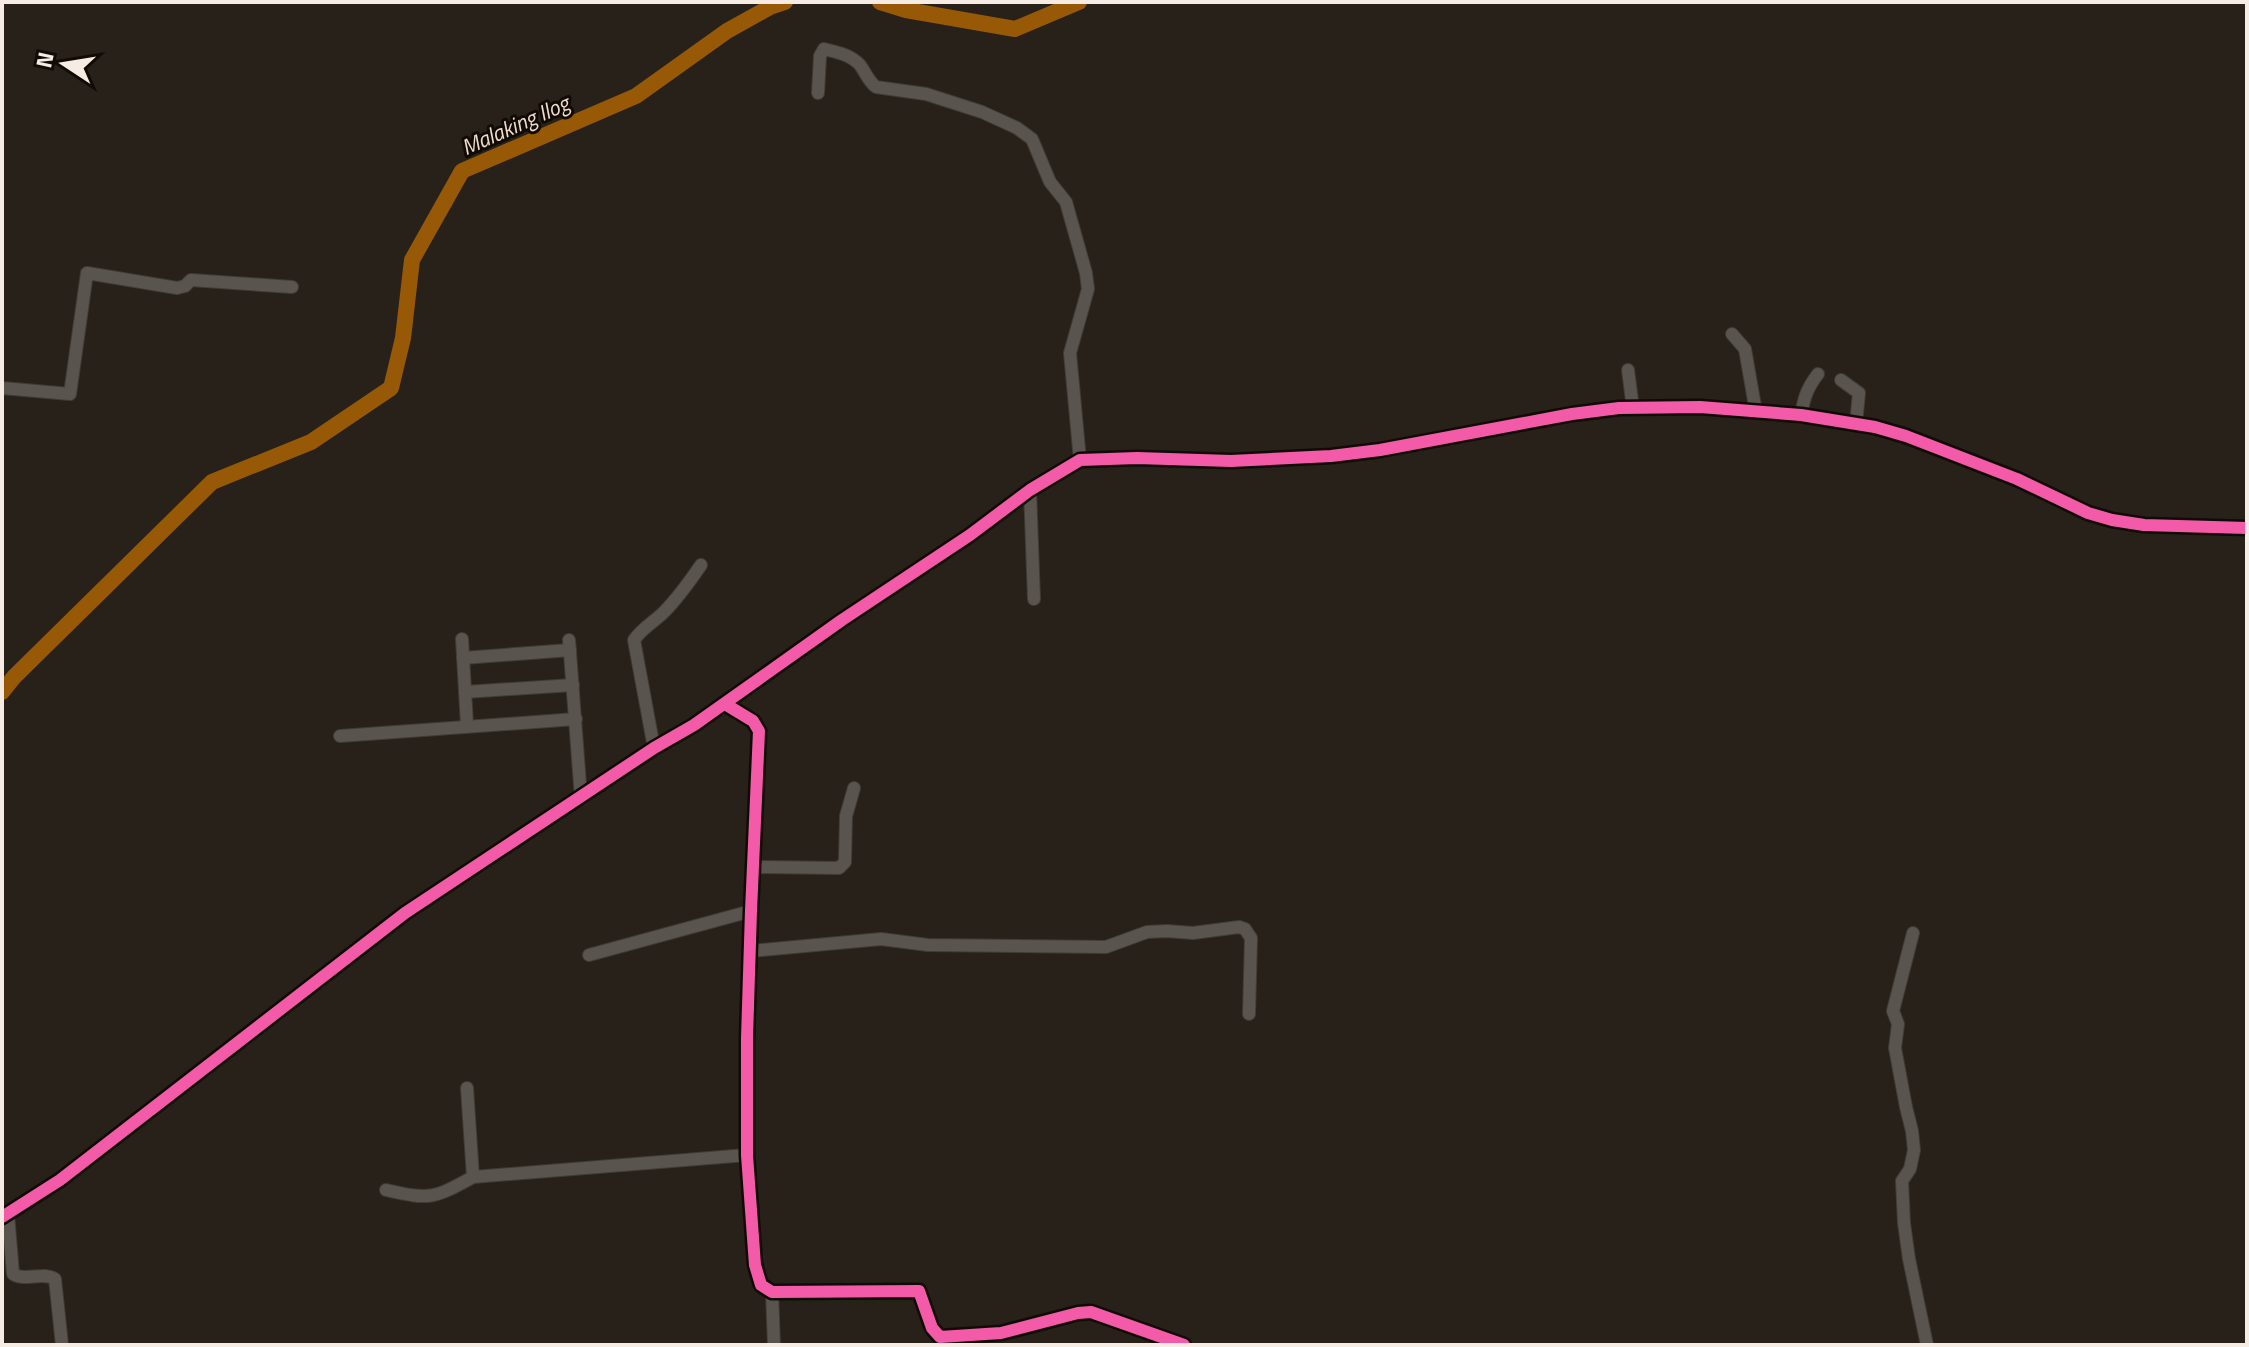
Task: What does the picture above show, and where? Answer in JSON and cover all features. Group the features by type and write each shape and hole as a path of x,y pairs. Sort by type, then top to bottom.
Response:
{"street":[{"path":"818,93 820,56 824,49 848,56 860,64 876,87 926,94 982,112 1017,128 1032,139 1050,182 1066,202 1086,273 1088,289 1070,353 1080,460"},
{"path":"2,388 70,394 87,273 177,288 191,280 292,287"},
{"path":"1732,334 1745,349 1756,412"},
{"path":"1628,370 1633,408"},
{"path":"1801,415 1808,387 1818,374"},
{"path":"1841,380 1859,393 1856,423"},
{"path":"62,1345 55,1279 13,1274 5,1215 60,1180 405,913 725,704 1030,490 1080,460 1231,461 1331,456 1380,450 1572,414 1633,408 1700,407 1801,415 1856,423 1906,436 2017,479 2088,513 2112,520 2144,525 2247,528"},
{"path":"1030,490 1034,599"},
{"path":"654,748 634,640 674,601 701,565"},
{"path":"462,639 467,725"},
{"path":"463,658 570,645 581,798"},
{"path":"465,692 573,685"},
{"path":"725,704 753,721 759,731 747,1038 747,1155 755,1265 761,1285 772,1292 919,1291 932,1328 940,1337 1001,1333 1091,1312 1184,1345"},
{"path":"340,736 576,719"},
{"path":"752,867 839,868 845,862 846,816 854,788"},
{"path":"589,955 751,911"},
{"path":"751,951 881,939 928,945 1106,947 1147,932 1193,933 1239,927 1245,929 1251,938 1249,1014"},
{"path":"1913,933 1893,1011 1898,1024 1895,1048 1914,1150 1910,1169 1902,1181 1904,1223 1927,1345"},
{"path":"467,1088 473,1177"},
{"path":"386,1190 420,1198 441,1194 473,1177 747,1155"},
{"path":"772,1292 774,1345"}],"waterway":[{"name":"Malaking Ilog","path":"2,692 212,482 311,442 391,388 403,338 412,260 462,171 636,96 727,31 785,2"},
{"name":"Malaking Ilog","path":"880,2 906,10 1015,29 1079,2"}],"cycle path":[{"path":"2,1217 60,1180 405,913 654,748 694,725 842,620 970,535 1030,490 1080,460 1231,461 1331,456 1380,450 1572,414 1619,408 1700,407 1801,415 1875,427 2017,479 2088,513 2112,520 2144,525 2247,528"},
{"path":"725,704 753,721 759,731 747,1038 747,1155 755,1265 761,1285 772,1292 919,1291 932,1328 940,1337 1001,1333 1091,1312 1184,1345"}]}
